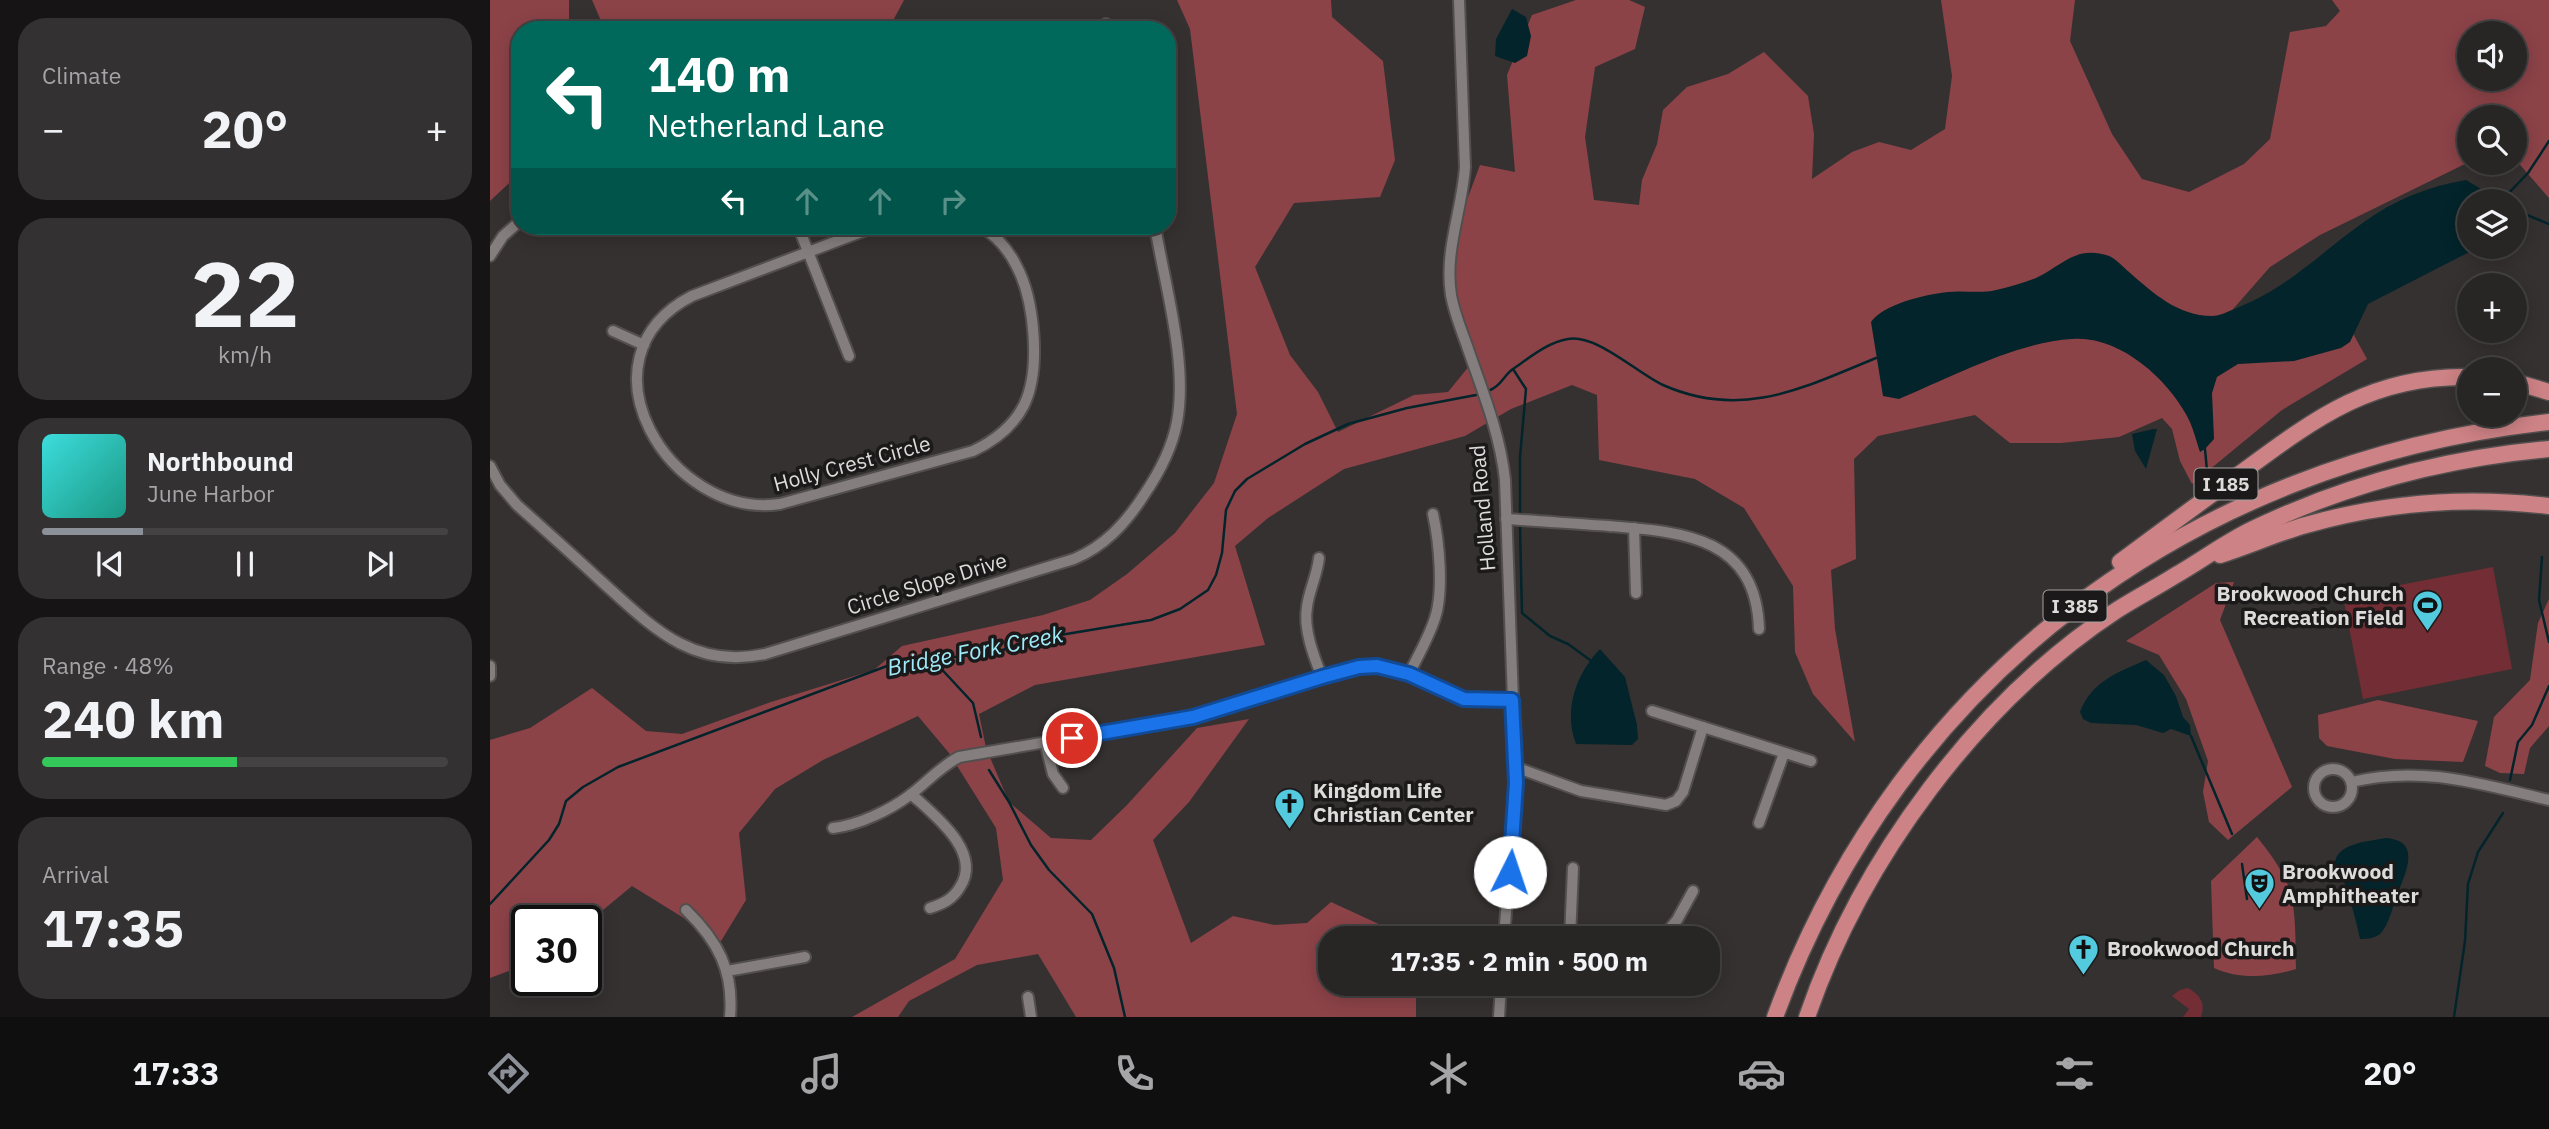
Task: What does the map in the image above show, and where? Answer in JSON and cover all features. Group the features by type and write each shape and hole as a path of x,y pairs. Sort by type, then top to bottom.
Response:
{"highway":[{"name":"I 185","path":"2017,655 2052,615 2319,417 2373,391 2422,380 2457,378"},
{"path":"2527,386 2549,393"},
{"name":"I 385","path":"1775,1017 1818,916 1876,815 1933,741 2017,655 2059,618 2125,570 2207,521 2318,473 2417,443 2549,422"},
{"name":"I 385","path":"1807,1017 1828,964 1886,851 1926,795 1969,740 2007,700 2048,663 2115,611 2195,564 2212,551 2255,528 2345,492 2394,477 2487,456 2549,449"},
{"path":"2195,564 2303,526 2356,512 2409,503 2462,500 2549,506"}],"street":[{"name":"Holland Road","path":"1459,0 1465,167 1463,193 1451,244 1449,273 1456,316 1498,439 1505,480 1515,767 1513,837 1505,926"},
{"path":"490,256 511,229"},
{"path":"802,235 849,356"},
{"name":"Holly Crest Circle","path":"853,235 682,301 660,320 644,345 636,382 638,405 646,426 685,472 726,500 754,506 779,504 972,451 997,437 1013,422 1029,391 1034,363 1029,311 1021,274 1000,242 991,235"},
{"name":"Circle Slope Drive","path":"490,467 500,485 517,505 645,620 692,650 720,657 740,658 765,654 1074,559 1097,547 1130,515 1156,477 1175,432 1179,409 1178,355 1158,235"},
{"path":"613,331 644,345"},
{"path":"1409,674 1439,604 1437,530 1433,514"},
{"path":"1506,519 1634,528 1688,535 1708,543 1725,554 1739,568 1750,587 1758,611 1759,629"},
{"path":"1634,528 1636,593"},
{"path":"1319,558 1316,579 1306,608 1306,618 1322,677"},
{"path":"490,666 490,676"},
{"path":"833,828 856,822 897,803 943,766 959,757 1193,717 1359,667 1377,666 1409,674 1464,699 1512,700"},
{"path":"1652,711 1811,761"},
{"path":"1515,767 1581,791 1666,805 1676,801 1683,792 1703,727"},
{"path":"1045,742 1053,774 1063,788"},
{"path":"1759,824 1784,753"},
{"path":"2351,782 2371,777 2421,774 2473,781 2549,800"},
{"path":"911,794 949,832 962,849 965,862 962,884 955,895 930,908"},
{"path":"1571,926 1573,868"},
{"path":"1672,926 1693,891"},
{"path":"686,910 713,940 727,971 730,1017"},
{"path":"727,971 805,957"},
{"path":"1499,1017 1500,996"},
{"path":"1028,997 1031,1017"}],"shaded area":[{"path":"490,0 569,0 569,21 511,21 511,181 490,201"},
{"path":"592,0 904,0 893,21 601,21"},
{"path":"1177,0 1331,0 1332,17 1383,61 1395,160 1380,197 1294,203 1255,267 1290,355 1318,392 1338,432 1414,395 1448,392 1470,365 1449,298 1458,224 1480,165 1515,172 1507,75 1532,15 1576,0 1629,0 1645,7 1635,49 1595,67 1585,137 1594,200 1639,205 1642,180 1657,144 1663,110 1687,87 1728,74 1764,52 1808,96 1814,134 1812,179 1852,152 1879,142 1911,150 1945,129 1952,76 1941,0 2075,0 2070,41 2112,134 2142,179 2189,192 2244,164 2270,139 2290,32 2326,26 2340,11 2332,0 2549,0 2549,198 2527,173 2527,105 2457,105 2457,168 2320,235 2270,267 2227,316 2345,319 2367,359 2282,410 2192,484 2180,461 2172,429 2162,418 2119,437 2061,443 2010,443 1975,415 1878,436 1854,459 1856,559 1831,570 1835,629 1855,742 1813,694 1795,652 1793,586 1744,508 1695,479 1599,460 1597,395 1572,385 1511,409 1465,436 1344,469 1268,518 1235,546 1265,645 1035,685 979,714 986,748 1009,802 1051,838 1091,840 1197,728 1249,719 1189,802 1153,840 1191,943 1233,916 1274,925 1307,923 1331,902 1383,926 1318,926 1318,996 1416,996 1416,1017 1076,1017 1038,954 977,965 909,1001 898,1017 852,1017 955,959 1003,880 996,828 949,753 918,716 823,760 775,789 739,833 746,900 721,941 632,886 602,911 602,905 511,905 511,970 490,978 490,740 530,728 592,688 646,731 682,734 771,702 874,670 902,646 1043,615 1090,600 1127,574 1175,533 1214,483 1237,414 1190,29"},
{"name":"Brookwood Church Recreation Field","path":"2493,567 2512,669 2363,699 2343,596"},
{"path":"2234,582 2220,620 2292,787 2228,840 2209,822 2203,792 2208,761 2186,699 2159,655 2126,641 2216,583"},
{"path":"2549,599 2549,726 2530,748 2524,774 2500,773 2485,766 2494,717 2530,680 2538,623"},
{"path":"2378,700 2478,721 2463,762 2395,759 2327,746 2319,738 2318,715"},
{"path":"2257,837 2279,867 2292,898 2296,969 2275,974 2244,976 2214,968 2211,881"},
{"path":"2188,988 2201,1000 2201,1017 2183,1017 2189,1009 2172,996"}],"water":[{"path":"1512,9 1526,17 1531,36 1527,56 1515,63 1495,56 1496,39"},
{"path":"2466,180 2481,189 2457,189 2457,258 2368,304 2350,342 2341,348 2294,361 2238,364 2217,377 2212,393 2214,439 2200,452 2187,416 2154,373 2123,351 2089,340 2072,339 2029,347 1984,362 1899,399 1883,396 1871,322 1895,305 1939,293 1984,292 2006,288 2036,278 2070,258 2097,253 2114,259 2177,308 2200,315 2218,315 2256,300 2272,290 2387,207 2439,186"},
{"path":"2157,429 2146,469 2135,451 2132,434"},
{"path":"1600,649 1625,677 1637,725 1638,739 1632,745 1576,744 1571,718 1574,693 1584,670"},
{"path":"2146,660 2164,675 2176,696 2183,717 2190,725 2191,736 2171,729 2163,733 2136,725 2091,723 2083,719 2080,712 2098,686"},
{"path":"2386,838 2405,846 2408,853 2406,870 2384,929 2379,935 2360,939 2345,884 2335,868 2336,858 2340,852 2354,844"}],"waterway":[{"path":"2513,189 2528,173 2549,141"},
{"name":"Bridge Fork Creek","path":"2527,215 2549,224"},
{"name":"Bridge Fork Creek","path":"1490,390 1532,355 1553,343 1568,339 1579,339 1604,348 1663,385 1692,395 1719,400 1772,396 1823,380 1876,358"},
{"path":"1513,369 1526,389 1520,457 1520,513"},
{"name":"Bridge Fork Creek","path":"490,904 549,840 559,824 566,801 583,787 618,767 887,666 1000,651 1030,640 1151,620 1180,609 1208,590 1216,575 1222,553 1226,510 1235,491 1247,479 1305,444 1348,424 1407,408 1476,395"},
{"path":"2205,449 2208,482"},
{"path":"1520,527 1522,613 1550,636 1568,644 1590,660"},
{"path":"2542,557 2539,600 2549,642"},
{"path":"934,661 973,703 981,737"},
{"path":"2510,780 2518,742 2532,725 2549,686"},
{"path":"2191,736 2232,834"},
{"path":"989,770 1031,845 1049,870 1092,914 1114,968 1125,1017"},
{"path":"2454,1017 2465,941 2468,884 2478,852 2503,813"},
{"path":"2242,864 2247,899"}],"place":[{"name":"Brookwood Church Recreation Field","path":"2427,633"},
{"name":"Kingdom Life Christian Center","path":"1290,830"},
{"name":"Brookwood Amphitheater","path":"2259,911"},
{"name":"Brookwood Church","path":"2084,976"}],"route":[{"path":"1072,738 1193,717 1359,667 1394,668 1464,699 1512,700 1516,783 1510,872"}]}
